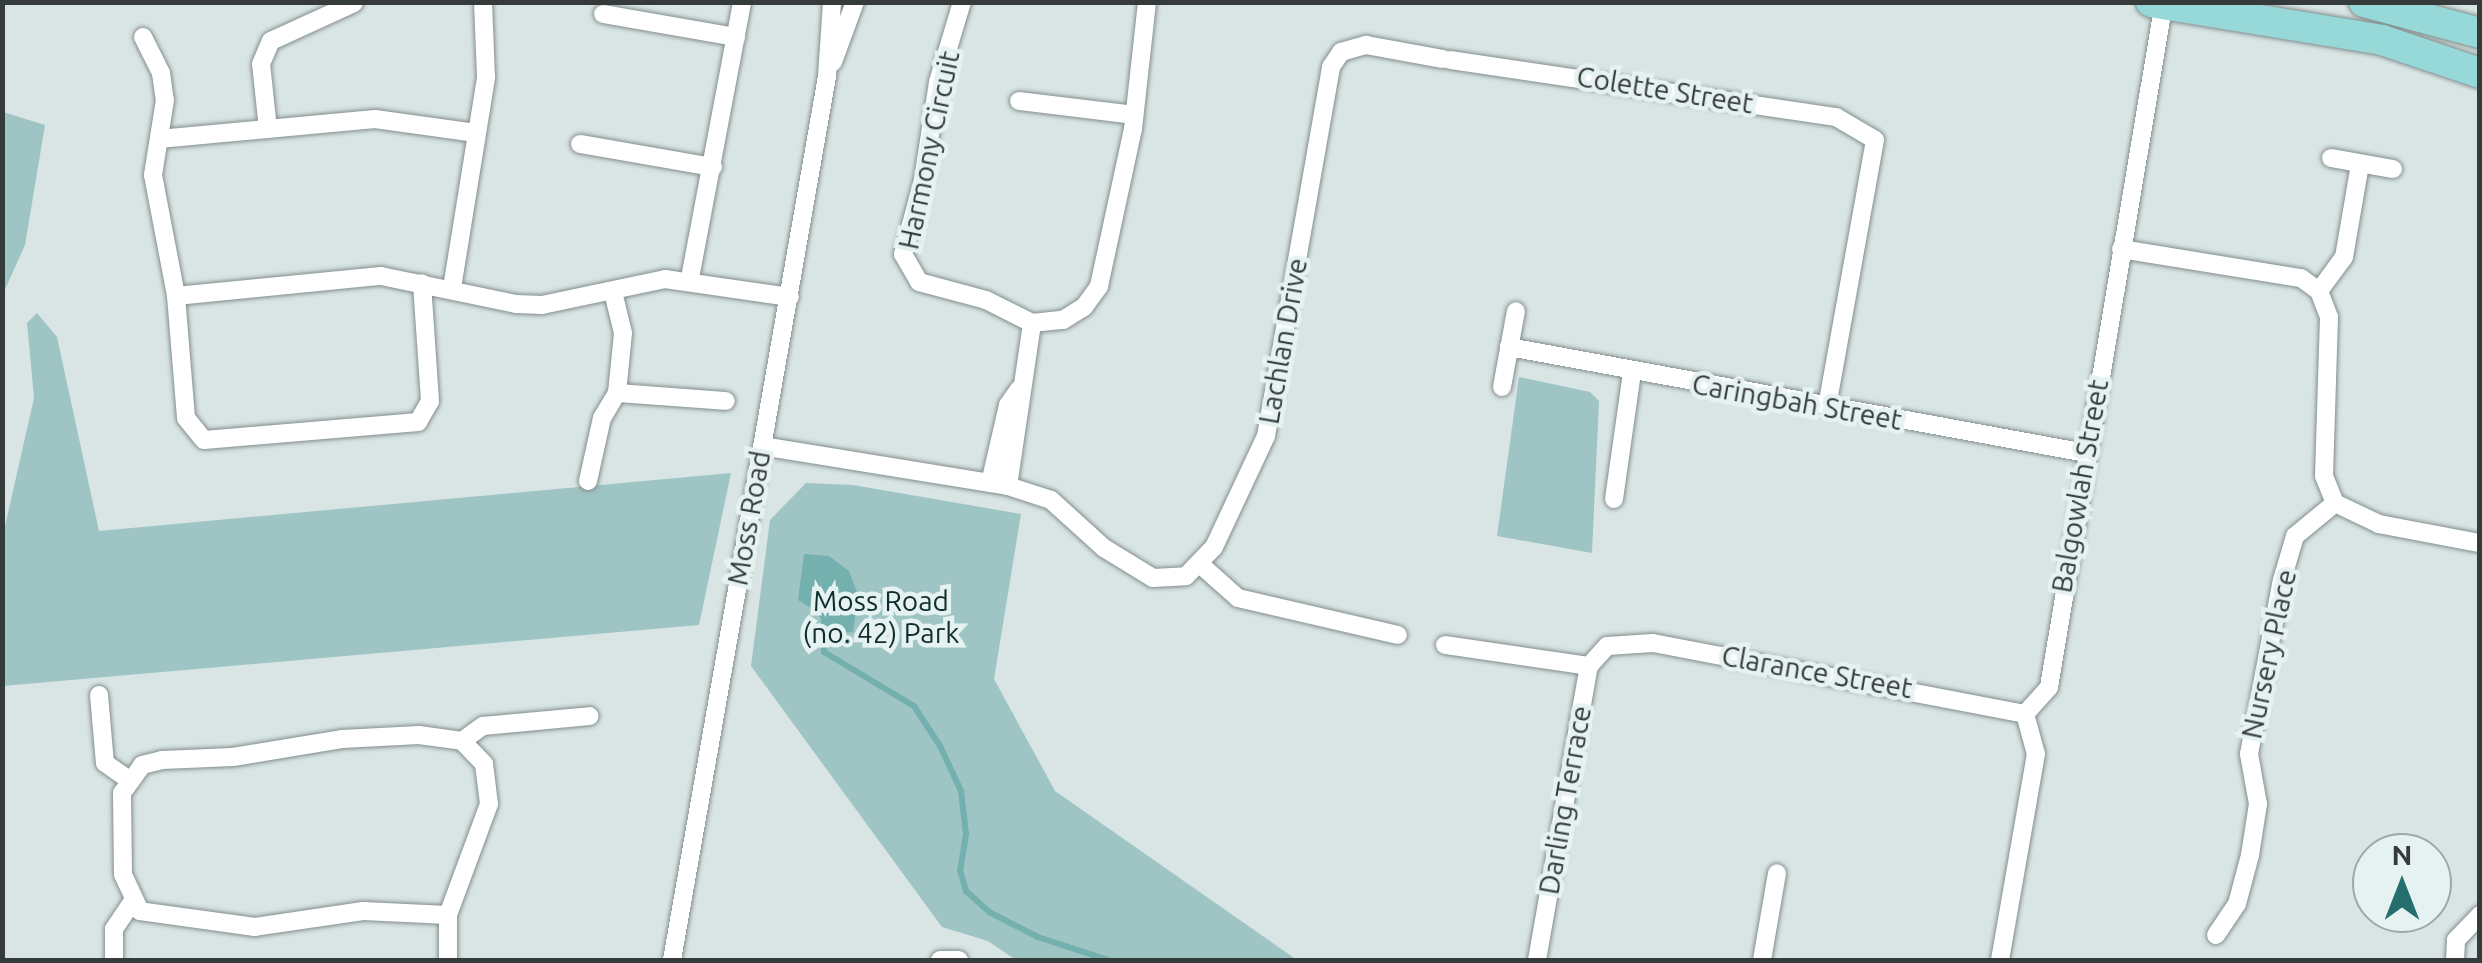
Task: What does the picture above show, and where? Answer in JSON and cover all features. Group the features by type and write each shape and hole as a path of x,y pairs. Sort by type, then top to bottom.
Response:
{"main road":[{"path":"2364,2 2480,33"},
{"path":"2160,3 2382,40 2480,72"}],"street":[{"path":"452,288 486,77 483,2"},
{"path":"690,278 742,2"},
{"name":"Moss Road","path":"672,960 827,76 832,2"},
{"name":"Moss Road","path":"827,76 855,2"},
{"name":"Harmony Circuit","path":"962,2 938,82 923,180 902,254 919,282 986,300 1032,323"},
{"path":"999,484 1008,406 1020,388 1032,323 1063,320 1084,307 1098,286 1134,115 1147,2"},
{"path":"268,129 260,64 271,41 354,3"},
{"name":"Balgowlah Street","path":"2025,714 2049,687 2160,3"},
{"path":"602,14 736,38"},
{"path":"143,37 161,73 159,139 153,175 176,296 186,418 204,440 403,427 418,422 430,401 422,283"},
{"name":"Colette Street","path":"1341,52 1366,45 1836,117 1874,140 1827,407"},
{"name":"Lachlan Drive","path":"1202,566 1266,436 1331,66 1341,52"},
{"path":"1020,101 1134,115"},
{"path":"159,139 402,120 476,133"},
{"path":"580,144 713,167"},
{"path":"2331,158 2393,169"},
{"path":"2319,291 2344,257 2360,164"},
{"path":"2121,249 2301,278 2319,291 2329,318 2324,476 2335,503 2379,524 2480,543"},
{"path":"176,296 381,276 516,304 690,278 790,297"},
{"path":"588,481 602,418 616,394 623,333 613,292"},
{"path":"1502,387 1516,310"},
{"name":"Caringbah Street","path":"1509,347 1632,373 2086,453"},
{"path":"1614,499 1632,373"},
{"path":"616,394 726,400"},
{"path":"762,446 999,484 1051,500 1104,548 1153,578 1186,576 1202,566 1238,598 1398,636"},
{"name":"Nursery Place","path":"2216,935 2238,904 2250,855 2258,804 2249,754 2282,580 2295,536 2335,503"},
{"name":"Clarance Street","path":"1607,646 1653,643 2025,714"},
{"path":"1445,645 1589,666"},
{"name":"Darling Terrace","path":"1536,960 1589,666 1607,646"},
{"path":"99,695 105,763 128,780"},
{"path":"2000,960 2036,754 2025,714"},
{"path":"462,741 483,726 590,716"},
{"path":"132,904 123,875 122,793 128,780 162,760 233,757 342,738 418,734 462,741 484,764 489,804 448,916 448,960"},
{"path":"1762,960 1777,874"},
{"path":"132,904 163,917 255,927 362,912 448,916"},
{"path":"114,960 114,929 132,904"},
{"path":"2455,960 2456,940 2480,915"},
{"path":"940,960 959,960"}],"green space":[{"path":"3,112 45,125 25,245 3,294"},
{"path":"37,313 57,337 99,531 731,473 699,625 3,686 3,535 34,398 27,323"},
{"path":"1519,377 1590,392 1599,401 1592,553 1497,536"},
{"name":"Moss Road (no. 42) Park","path":"806,483 853,485 1021,514 994,679 1055,791 1297,960 1016,960 988,941 942,927 751,666 770,520"}],"shaded area":[{"path":"804,554 829,556 849,571 858,595 853,632 831,634 816,611 798,600"}],"waterway":[{"path":"824,621 824,652 914,706 940,746 961,791 966,834 960,870 966,891 989,912 1038,937 1108,960"}]}
